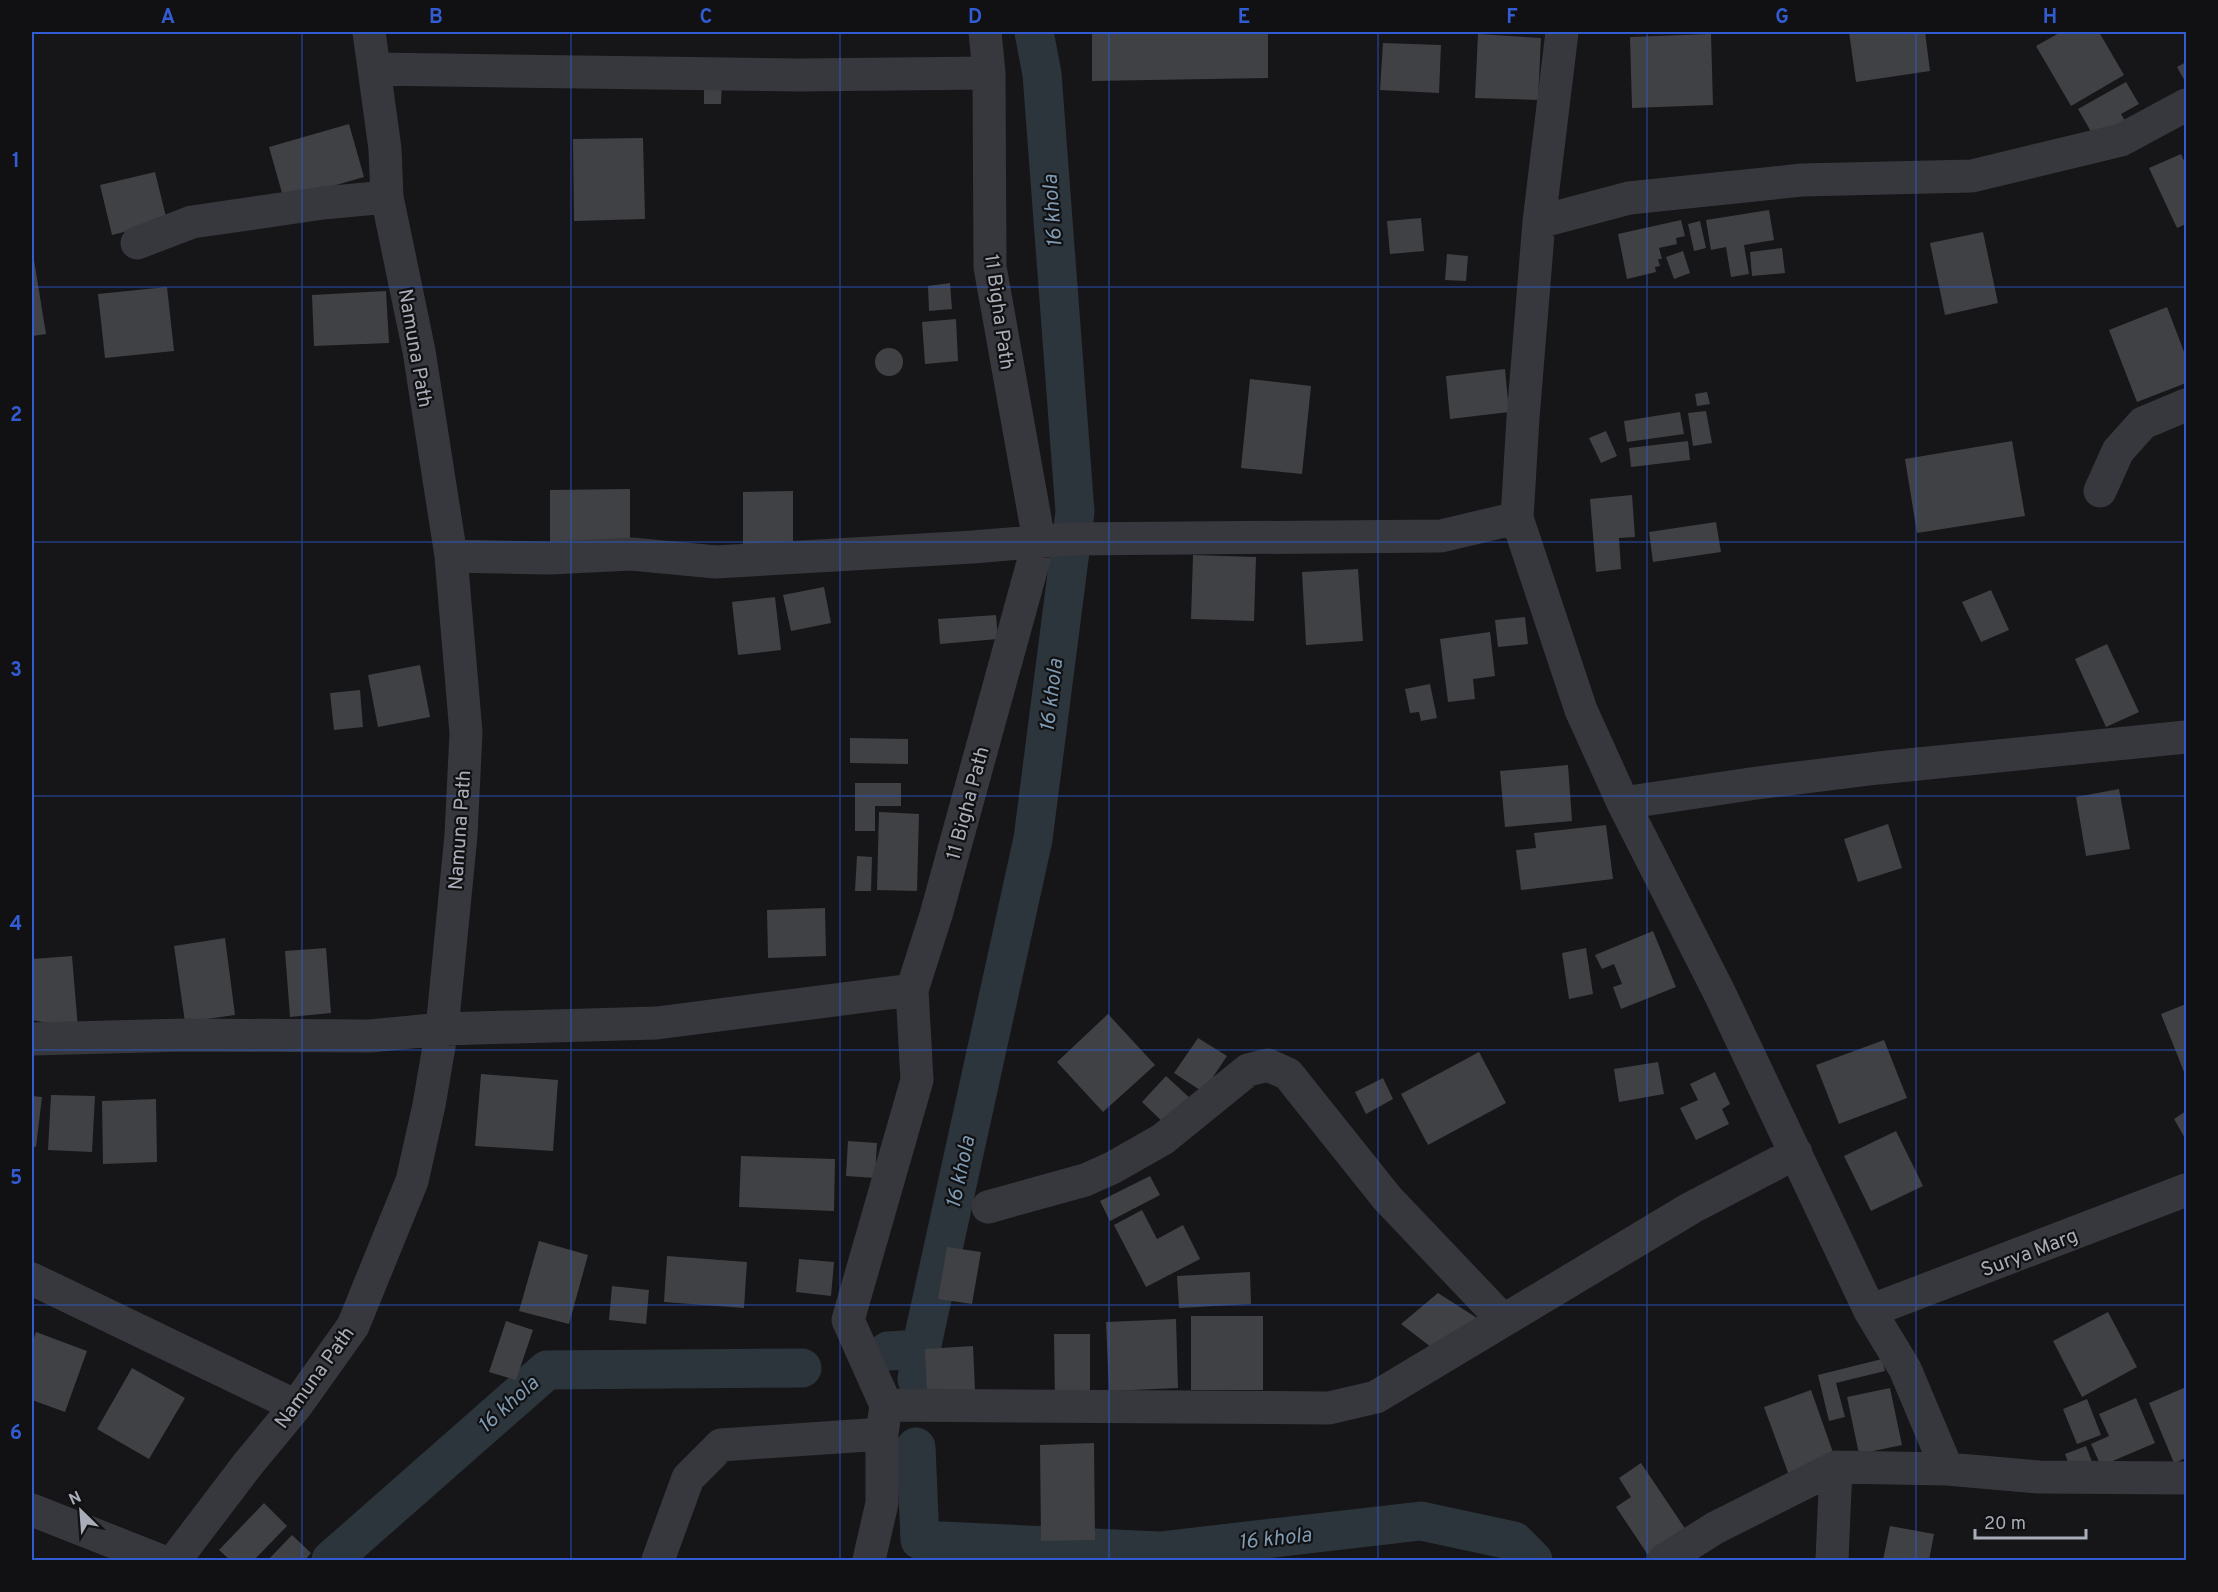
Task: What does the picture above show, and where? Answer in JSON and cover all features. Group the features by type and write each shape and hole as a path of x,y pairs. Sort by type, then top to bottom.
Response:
{"street":[{"name":"Namuna Path","path":"175,1560 248,1464 296,1406 353,1326 412,1181 429,1105 442,1029 460,835 466,733 451,556 419,351 387,197 384,149 369,32"},
{"name":"11 Bigha Path","path":"869,1560 882,1503 884,1420 848,1320 917,1080 912,990 1054,540 990,267 989,73 985,32"},
{"path":"1562,32 1539,222 1517,518 1581,710 1623,803 1720,994 1870,1311 1905,1369 1947,1469"},
{"path":"375,69 799,75 989,73"},
{"path":"1539,222 1629,198 1802,180 1972,176 2121,140 2187,105"},
{"path":"137,243 192,222 323,203 387,197"},
{"path":"2100,491 2118,451 2143,423 2187,405"},
{"path":"451,556 550,558 631,554 716,562 1054,540 1441,536 1517,518"},
{"path":"1623,803 1878,768 2187,737"},
{"path":"32,1039 186,1035 370,1036 442,1029 657,1023 912,990"},
{"path":"988,1207 1085,1180 1112,1168 1163,1139 1248,1070 1268,1065 1288,1074 1387,1197 1503,1320"},
{"path":"658,1560 687,1478 721,1445 884,1420 1329,1408 1376,1397 1692,1208 1796,1153"},
{"name":"Surya Marg","path":"1870,1311 2187,1190"},
{"path":"32,1280 296,1406"},
{"path":"1832,1560 1836,1467"},
{"path":"1664,1560 1715,1528 1836,1467 1947,1469 2039,1477 2187,1478"},
{"path":"32,1510 159,1560"}],"building":[{"path":"1092,32 1268,32 1268,78 1092,81"},
{"path":"1849,32 1925,32 1930,71 1856,82"},
{"path":"2061,32 2099,32 2124,75 2071,106 2036,46"},
{"path":"1478,34 1541,38 1538,100 1475,98"},
{"path":"1711,34 1713,105 1632,108 1630,37"},
{"path":"1383,43 1441,45 1439,93 1380,90"},
{"path":"2186,62 2186,83 2177,67"},
{"path":"704,79 722,80 721,104 704,104"},
{"path":"2126,82 2139,104 2121,114 2128,126 2098,144 2078,109"},
{"path":"349,124 364,177 284,200 269,147"},
{"path":"643,138 645,219 574,221 573,139"},
{"path":"2181,154 2186,165 2186,224 2177,228 2149,168"},
{"path":"155,172 167,221 112,235 100,185"},
{"path":"1769,210 1774,240 1744,245 1749,274 1731,277 1726,247 1711,250 1706,220"},
{"path":"1421,218 1424,251 1390,254 1387,221"},
{"path":"1681,220 1685,236 1676,238 1677,244 1659,248 1662,259 1658,259 1660,266 1655,267 1656,272 1627,279 1618,234"},
{"path":"1700,221 1706,248 1694,251 1688,224"},
{"path":"1983,232 1998,303 1945,315 1930,243"},
{"path":"1782,248 1785,273 1752,276 1750,252"},
{"path":"1683,251 1690,273 1674,279 1666,257"},
{"path":"1447,254 1468,256 1466,281 1445,280"},
{"path":"34,260 46,334 32,336 32,261"},
{"path":"950,283 952,309 929,311 928,286"},
{"path":"167,287 174,351 105,358 98,294"},
{"path":"386,291 389,343 314,346 312,295"},
{"path":"2167,307 2186,357 2186,383 2137,402 2109,330"},
{"path":"956,319 958,361 925,364 922,322"},
{"path":"889,348 899,352 903,362 899,372 889,376 879,372 875,362 879,352"},
{"path":"1505,369 1509,412 1450,419 1446,376"},
{"path":"1250,379 1311,386 1302,474 1241,468"},
{"path":"1707,392 1710,404 1697,406 1695,394"},
{"path":"1706,411 1712,443 1693,446 1688,413"},
{"path":"1680,412 1684,434 1627,442 1624,421"},
{"path":"1606,431 1617,456 1601,463 1589,438"},
{"path":"1688,441 1690,460 1631,467 1629,448"},
{"path":"2012,441 2025,516 1917,533 1905,459"},
{"path":"630,489 630,545 550,547 550,490"},
{"path":"793,491 793,545 743,544 743,492"},
{"path":"1632,495 1635,537 1619,538 1621,569 1596,572 1590,499"},
{"path":"1716,522 1721,552 1653,562 1649,532"},
{"path":"1193,555 1256,557 1254,621 1191,619"},
{"path":"1358,569 1363,641 1306,645 1302,572"},
{"path":"824,587 831,623 791,631 783,595"},
{"path":"1991,590 2009,630 1981,642 1962,602"},
{"path":"775,597 781,650 738,655 732,602"},
{"path":"996,615 998,639 940,644 938,619"},
{"path":"1525,617 1528,644 1498,647 1495,620"},
{"path":"1490,632 1495,676 1473,679 1475,699 1448,702 1440,639"},
{"path":"2107,644 2139,712 2106,727 2075,659"},
{"path":"420,665 430,717 378,727 368,675"},
{"path":"1430,684 1437,718 1421,721 1419,712 1410,713 1405,689"},
{"path":"360,690 363,727 334,730 330,693"},
{"path":"850,738 908,739 908,764 850,763"},
{"path":"1568,765 1572,821 1505,827 1500,771"},
{"path":"855,783 901,783 901,806 875,806 875,831 855,831"},
{"path":"2119,789 2130,849 2086,856 2076,797"},
{"path":"879,812 919,814 917,891 877,890"},
{"path":"1888,824 1902,868 1858,882 1844,839"},
{"path":"1606,825 1613,879 1521,890 1516,850 1536,848 1534,833"},
{"path":"857,856 872,857 871,891 855,891"},
{"path":"825,908 826,956 768,958 767,910"},
{"path":"1653,931 1676,987 1621,1009 1613,987 1622,984 1614,964 1602,969 1595,955"},
{"path":"225,938 235,1015 185,1022 174,946"},
{"path":"326,948 331,1013 290,1017 285,951"},
{"path":"1586,948 1593,994 1569,999 1562,953"},
{"path":"72,956 78,1029 32,1020 32,959"},
{"path":"2186,1004 2186,1077 2161,1014"},
{"path":"1108,1014 1155,1065 1103,1112 1057,1062"},
{"path":"1198,1038 1227,1056 1203,1092 1174,1073"},
{"path":"1884,1040 1907,1098 1839,1124 1816,1065"},
{"path":"1479,1052 1506,1103 1428,1145 1401,1094"},
{"path":"1658,1062 1664,1094 1619,1102 1614,1069"},
{"path":"1715,1072 1730,1104 1722,1109 1729,1124 1696,1140 1680,1108 1698,1100 1690,1084"},
{"path":"481,1074 558,1080 553,1151 475,1146"},
{"path":"1166,1076 1192,1100 1167,1126 1142,1102"},
{"path":"1383,1078 1393,1099 1366,1114 1355,1092"},
{"path":"51,1095 95,1096 92,1152 48,1150"},
{"path":"32,1096 42,1097 36,1147 32,1146"},
{"path":"156,1099 157,1162 103,1164 102,1101"},
{"path":"2186,1111 2186,1140 2174,1119"},
{"path":"1896,1131 1923,1186 1871,1211 1844,1156"},
{"path":"848,1141 877,1143 875,1178 846,1176"},
{"path":"741,1156 835,1159 834,1211 739,1207"},
{"path":"1150,1176 1160,1195 1110,1221 1100,1201"},
{"path":"1142,1210 1157,1239 1183,1225 1200,1259 1146,1287 1114,1225"},
{"path":"539,1241 588,1255 569,1324 519,1311"},
{"path":"947,1247 981,1252 972,1304 938,1299"},
{"path":"667,1256 747,1262 744,1308 664,1302"},
{"path":"799,1259 834,1262 831,1296 796,1292"},
{"path":"1250,1272 1251,1304 1179,1308 1177,1276"},
{"path":"612,1286 649,1290 646,1324 609,1320"},
{"path":"1438,1293 1477,1318 1431,1347 1401,1324"},
{"path":"2108,1312 2137,1367 2082,1397 2053,1341"},
{"path":"1191,1316 1263,1316 1263,1390 1191,1390"},
{"path":"1176,1319 1178,1388 1109,1391 1106,1322"},
{"path":"506,1321 533,1330 516,1380 489,1372"},
{"path":"36,1332 87,1351 65,1412 32,1400 32,1344"},
{"path":"1054,1334 1090,1334 1090,1399 1055,1400"},
{"path":"973,1346 975,1390 927,1393 925,1349"},
{"path":"1882,1359 1885,1371 1836,1383 1845,1417 1829,1421 1818,1375"},
{"path":"132,1368 185,1398 149,1459 97,1429"},
{"path":"2186,1387 2186,1458 2174,1463 2149,1403"},
{"path":"1890,1388 1902,1445 1859,1454 1847,1397"},
{"path":"1811,1390 1836,1461 1790,1478 1764,1407"},
{"path":"2136,1398 2155,1443 2101,1466 2091,1444 2109,1436 2099,1414"},
{"path":"2087,1399 2101,1435 2077,1444 2063,1409"},
{"path":"1094,1443 1095,1540 1041,1541 1040,1445"},
{"path":"2086,1446 2092,1462 2071,1470 2065,1454"},
{"path":"1641,1463 1686,1530 1648,1555 1616,1507 1631,1497 1619,1478"},
{"path":"264,1503 287,1526 254,1560 230,1560 219,1550"},
{"path":"1890,1526 1934,1534 1929,1560 1883,1560"},
{"path":"292,1535 311,1553 305,1560 268,1560"}],"waterway":[{"name":"16 khola","path":"917,1379 921,1349 1033,839 1075,512 1042,74 1034,32"},
{"name":"16 khola","path":"888,1351 921,1349"},
{"name":"16 khola","path":"331,1560 547,1370 802,1368"},
{"name":"16 khola","path":"916,1447 920,1540 1160,1551 1421,1521 1514,1541 1533,1560"}]}
